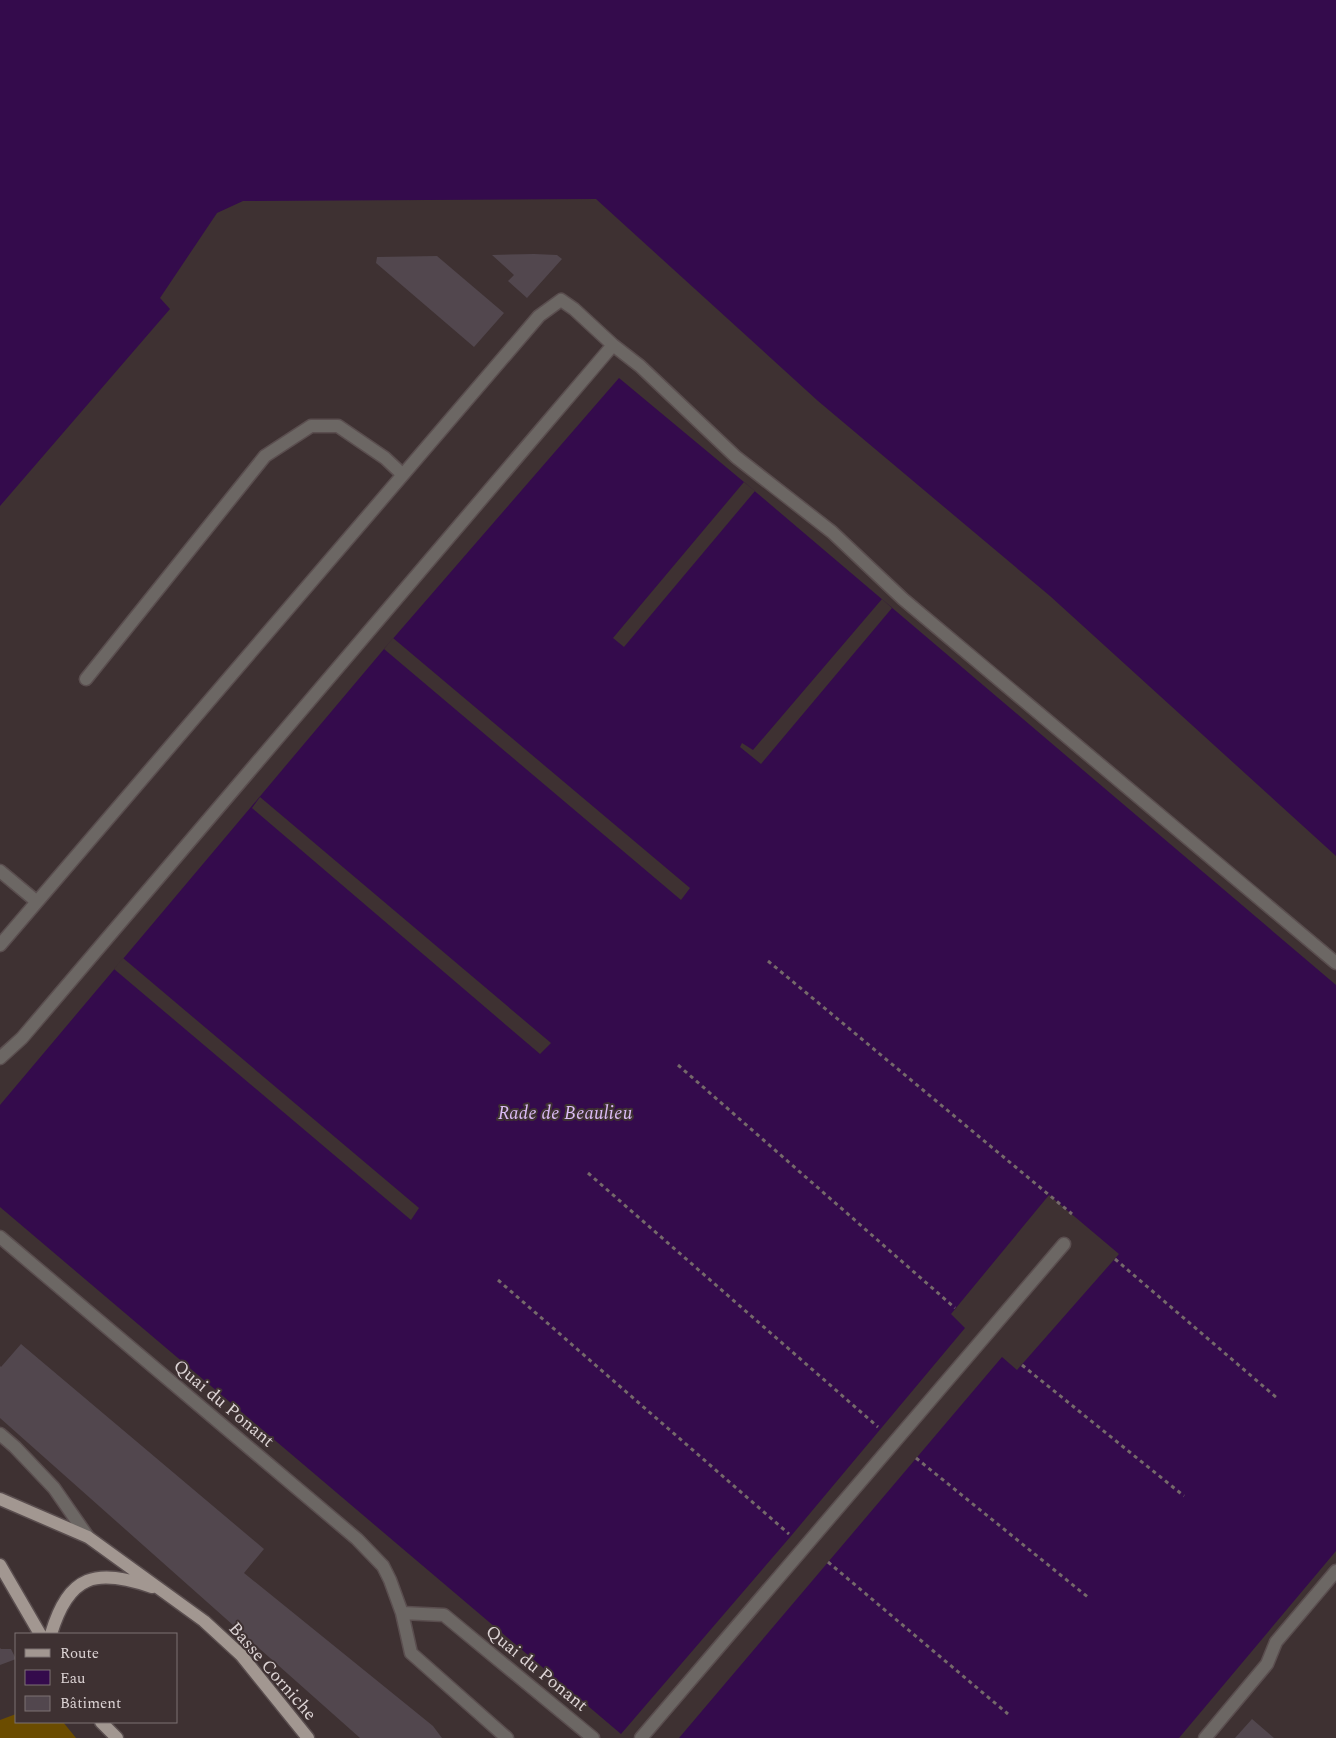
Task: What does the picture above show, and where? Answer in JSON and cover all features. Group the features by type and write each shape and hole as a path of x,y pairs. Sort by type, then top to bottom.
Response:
{"main road":[{"name":"Basse Corniche","path":"0,1499 88,1537 204,1621 241,1656 308,1738"},
{"path":"0,1565 39,1633"},
{"name":"Basse Corniche","path":"50,1633 60,1610 71,1592 85,1581 102,1577 128,1579 163,1592"},
{"path":"102,1723 117,1738"}],"lane":[{"path":"0,946 36,901 539,316 561,300 640,366 736,457 832,532 903,599 1336,963"},
{"path":"0,1058 22,1038 613,345"},
{"path":"86,680 265,456 311,426 338,426 385,458 402,474"},
{"path":"0,871 36,901"},
{"name":"Quai du Ponant","path":"0,1236 357,1539 382,1566 390,1580 402,1613 411,1653 507,1738"},
{"path":"641,1738 1064,1244"},
{"path":"0,1434 54,1488 88,1537"},
{"path":"1205,1738 1267,1664 1276,1642 1336,1571"},
{"name":"Quai du Ponant","path":"402,1613 444,1615 593,1738"}],"path":[{"path":"768,961 1072,1214"},
{"path":"678,1065 956,1308"},
{"path":"588,1173 880,1429"},
{"path":"1115,1259 1277,1398"},
{"path":"498,1280 791,1536"},
{"path":"1022,1365 1184,1496"},
{"path":"916,1458 1089,1598"},
{"path":"828,1562 1008,1714"}],"shaded area":[{"path":"15,1714 15,1723 64,1723 76,1738 0,1738 0,1720"}],"water":[{"path":"0,0 1336,0 1336,856 1050,596 818,401 596,199 243,201 217,213 160,298 170,309 0,506"},
{"name":"Rade de Beaulieu","path":"619,378 1336,985 1336,1551 1179,1738 679,1738 1002,1357 1017,1370 1119,1254 1049,1195 951,1314 965,1328 791,1536 621,1734 0,1207 0,1105 384,649"}],"pier":[{"path":"744,482 755,491 624,647 613,638"},
{"path":"882,599 892,608 761,764 740,747 742,743 753,750"},
{"path":"393,638 690,888 681,900 384,649"},
{"path":"260,797 551,1043 540,1054 252,808"},
{"path":"123,958 419,1208 411,1220 114,969"}],"building":[{"path":"492,255 557,255 562,259 527,298 508,281 514,275"},
{"path":"437,256 504,313 474,347 376,263 377,257"},
{"path":"21,1344 264,1549 244,1573 433,1726 442,1738 360,1738 0,1418 0,1366"},
{"path":"0,1648 11,1649 15,1659 0,1665"},
{"path":"1252,1719 1274,1738 1235,1738"}]}
